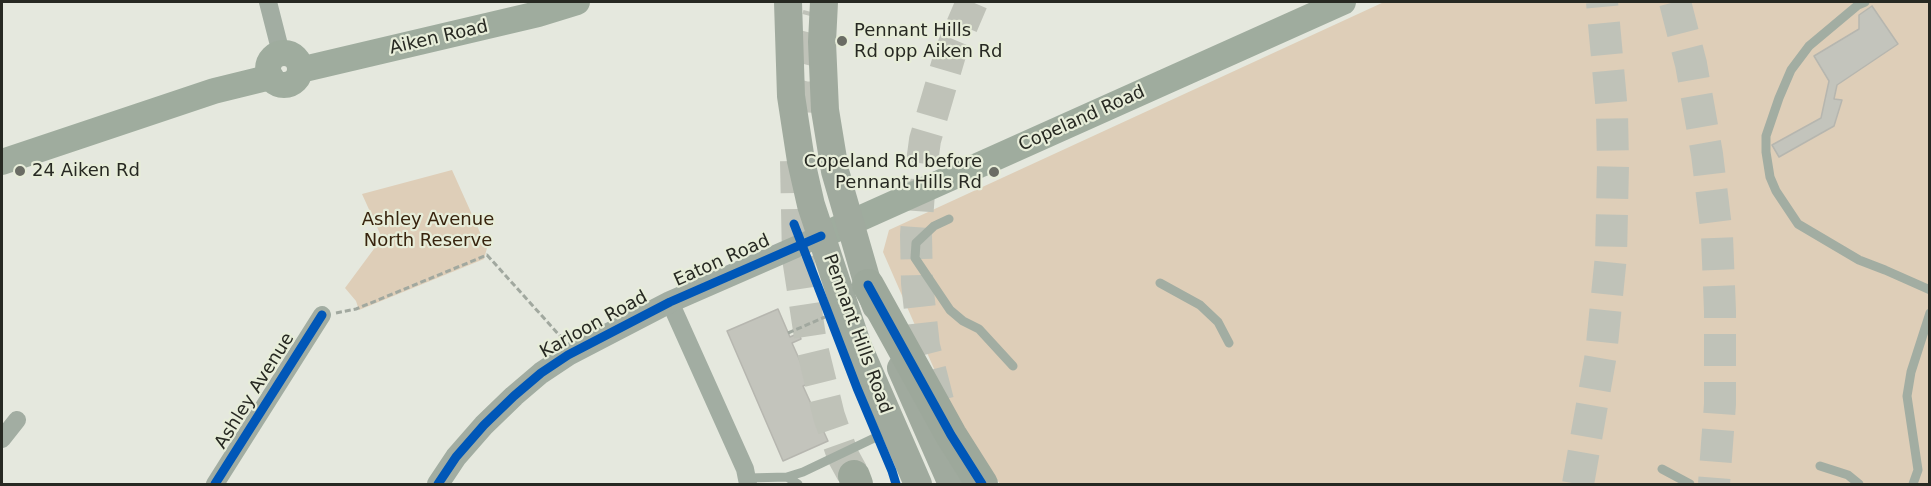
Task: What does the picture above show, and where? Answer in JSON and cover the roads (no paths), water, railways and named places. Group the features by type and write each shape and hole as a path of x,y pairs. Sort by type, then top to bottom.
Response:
{"highway":[{"name":"Pennant Hills Road","path":"788,2 791,88 795,127 811,205 857,344 918,484"},
{"name":"Pennant Hills Road","path":"824,2 822,42 825,110 835,171 868,285 911,394 952,484"},
{"path":"868,285 951,435 982,484"}],"main road":[{"name":"Aiken Road","path":"300,70 533,16 577,2"},
{"name":"Copeland Road","path":"821,236 1343,2"},
{"path":"281,53 291,54 300,65 296,79 288,84 278,83 271,77 268,67 269,62 281,53"},
{"path":"2,162 193,98 271,77"}],"street":[{"path":"268,2 281,53"},
{"name":"Eaton Road","path":"748,481 718,407 670,302 821,236"},
{"name":"Karloon Road","path":"438,484 456,457 484,425 541,373 598,337 670,302"},
{"name":"Ashley Avenue","path":"215,484 322,315"},
{"path":"2,439 17,420"}],"lane":[{"path":"1860,3 1809,46 1791,70 1766,136 1770,177 1776,191 1798,224 1859,260 1929,290"},
{"path":"949,219 934,226 916,243 915,258 950,310 963,321 979,328 1012,366"},
{"path":"1160,283 1200,305 1218,322 1229,343"},
{"path":"1913,484 1918,470 1907,396 1911,372 1929,313"},
{"path":"748,481 786,477 803,472 893,429"},
{"path":"1820,466 1848,475 1859,484"},
{"path":"1662,469 1690,484"},
{"path":"786,477 798,484"}],"tunnel":[{"path":"938,401 924,346 917,283 916,235 920,178 925,140 951,51 972,2"},
{"path":"1578,484 1601,354 1611,256 1612,112 1602,2"},
{"path":"1675,2 1691,64 1707,154 1717,236 1720,404 1714,484"},
{"path":"800,112 802,81 819,14"},
{"path":"796,161 798,258 811,343 829,416 843,456 854,476"}],"place":[{"name":"Pennant Hills Rd opp Aiken Rd","path":"842,41"},
{"name":"24 Aiken Rd","path":"20,171"},
{"name":"Copeland Rd before Pennant Hills Rd","path":"994,172"}],"park label":[{"name":"Ashley Avenue North Reserve","path":"428,230"}]}
